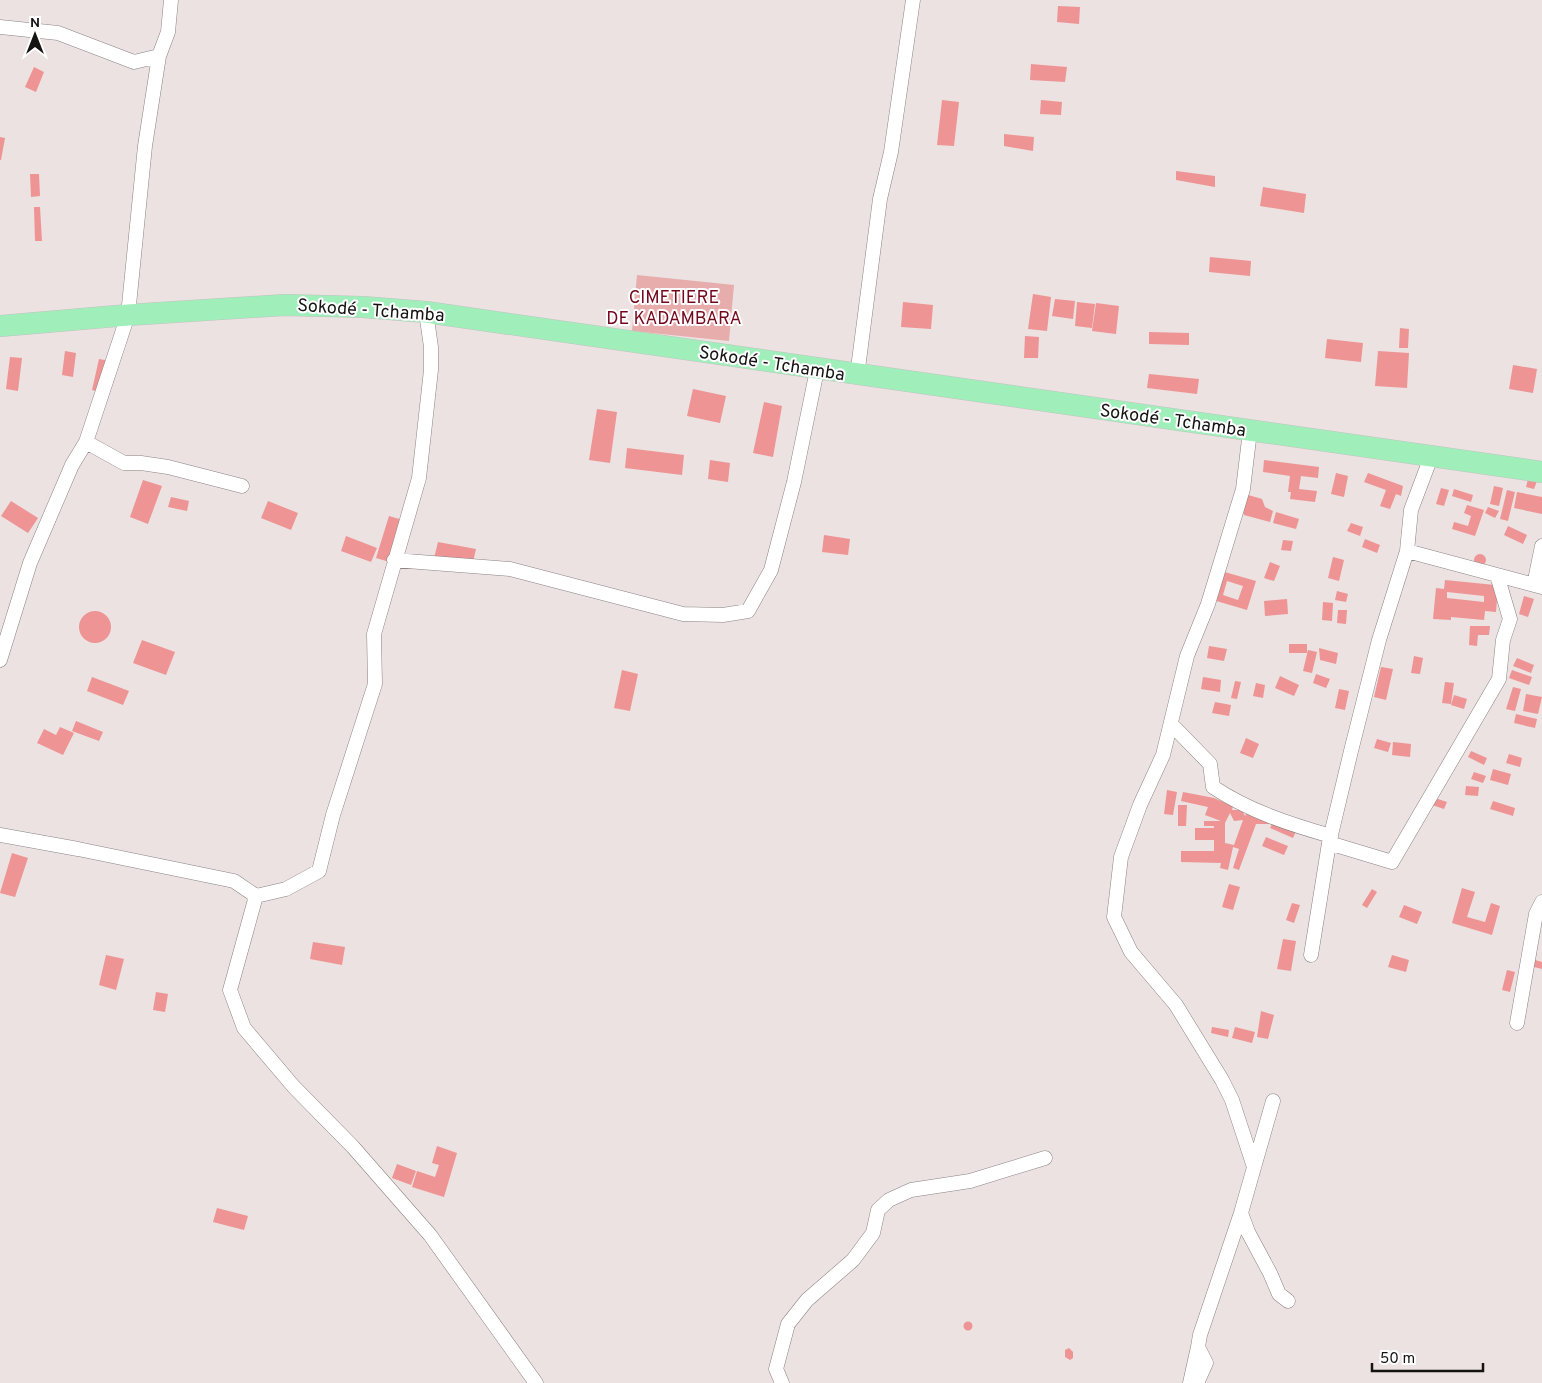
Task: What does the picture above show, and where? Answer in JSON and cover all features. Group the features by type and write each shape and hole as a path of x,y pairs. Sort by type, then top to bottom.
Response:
{"main road":[{"name":"Sokodé - Tchamba","path":"0,326 128,315 284,305 363,307 426,312 519,324 857,376 1542,472"}],"street":[{"path":"0,660 30,563 72,466 86,442 128,315 145,146 159,56 168,32 171,0"},
{"path":"857,376 880,199 891,152 913,0"},
{"path":"0,26 58,33 134,62 159,56"},
{"path":"0,835 234,881 256,896 286,889 319,871 333,815 375,684 374,634 419,478 431,370 431,347 426,312"},
{"path":"394,560 510,569 683,614 723,615 748,611 771,570 794,482 817,370"},
{"path":"1250,431 1243,489 1208,604 1187,656 1163,755 1140,805 1121,857 1114,917 1132,952 1176,1005 1222,1080 1232,1100 1254,1167"},
{"path":"86,442 124,463 141,463 168,468 242,486"},
{"path":"1311,955 1330,839 1379,640 1407,550 1411,510 1431,457"},
{"path":"1407,550 1538,586 1542,546"},
{"path":"1171,724 1210,764 1213,787 1228,798 1280,821 1392,862 1498,679 1503,640 1510,619 1497,574"},
{"path":"256,896 230,990 244,1028 294,1087 353,1147 430,1235 536,1383"},
{"path":"1517,1023 1536,914 1542,902"},
{"path":"1190,1383 1198,1347 1241,1213 1273,1101"},
{"path":"782,1383 776,1369 788,1324 807,1300 853,1260 873,1233 878,1210 889,1200 911,1190 970,1181 1046,1158"},
{"path":"1241,1213 1248,1232 1270,1273 1278,1294 1288,1301"},
{"path":"1197,1383 1206,1363 1198,1347"}],"green space":[{"name":"CIMETIERE DE KADAMBARA","path":"637,275 734,285 729,341 632,331"}],"building":[{"path":"1058,6 1080,7 1079,24 1057,22"},
{"path":"1031,64 1067,67 1065,82 1030,80"},
{"path":"34,67 44,72 36,92 25,87"},
{"path":"942,100 959,102 954,146 937,145"},
{"path":"1041,100 1062,102 1061,115 1040,114"},
{"path":"1004,134 1034,137 1033,151 1004,146"},
{"path":"0,137 5,138 1,160 0,160"},
{"path":"1176,171 1215,176 1215,187 1176,180"},
{"path":"30,174 39,174 40,196 31,197"},
{"path":"1263,187 1306,194 1304,213 1260,206"},
{"path":"34,207 40,207 42,241 35,241"},
{"path":"1210,257 1251,261 1250,276 1209,272"},
{"path":"1033,294 1051,297 1047,331 1028,329"},
{"path":"1055,299 1075,301 1073,319 1052,316"},
{"path":"903,302 933,305 931,329 901,327"},
{"path":"1077,302 1095,304 1092,328 1075,326"},
{"path":"1096,303 1119,306 1116,334 1092,331"},
{"path":"1400,328 1409,329 1408,348 1399,348"},
{"path":"1149,332 1189,333 1189,345 1149,344"},
{"path":"1025,336 1039,337 1038,358 1024,358"},
{"path":"1327,339 1363,343 1361,362 1325,358"},
{"path":"65,351 76,353 73,377 62,375"},
{"path":"1378,351 1409,353 1407,388 1375,386"},
{"path":"10,357 22,358 18,391 6,389"},
{"path":"99,359 110,361 103,393 92,390"},
{"path":"1513,365 1537,369 1533,393 1509,389"},
{"path":"1149,374 1199,379 1197,394 1147,388"},
{"path":"693,389 726,396 720,423 687,416"},
{"path":"764,402 782,406 773,457 753,453"},
{"path":"597,409 617,412 610,463 589,460"},
{"path":"627,448 684,455 682,475 625,468"},
{"path":"710,460 730,463 728,482 708,479"},
{"path":"1264,460 1319,467 1318,478 1301,476 1299,489 1317,491 1315,502 1290,499 1291,492 1288,492 1290,476 1263,472"},
{"path":"1336,473 1348,476 1344,497 1331,494"},
{"path":"1368,473 1403,486 1401,496 1396,494 1390,509 1380,506 1386,490 1364,482"},
{"path":"1528,479 1537,481 1534,489 1526,487"},
{"path":"143,480 162,486 148,524 130,517"},
{"path":"1494,486 1503,488 1499,506 1490,504"},
{"path":"1441,488 1449,490 1444,506 1436,504"},
{"path":"1454,489 1473,495 1471,502 1452,496"},
{"path":"1507,490 1515,492 1508,521 1500,519"},
{"path":"1517,492 1542,497 1542,514 1514,508"},
{"path":"1245,494 1262,499 1265,507 1273,511 1270,522 1244,515 1242,506"},
{"path":"171,497 189,501 187,511 168,507"},
{"path":"11,501 38,518 28,533 1,516"},
{"path":"268,501 298,513 291,530 261,518"},
{"path":"1467,505 1484,510 1475,536 1452,529 1454,522 1468,526 1471,516 1464,513"},
{"path":"1488,507 1499,511 1495,518 1485,513"},
{"path":"1276,512 1299,519 1296,529 1273,523"},
{"path":"389,516 406,521 393,563 376,558"},
{"path":"1351,523 1363,527 1360,536 1347,531"},
{"path":"1508,526 1527,535 1523,544 1504,535"},
{"path":"824,535 850,539 848,555 822,552"},
{"path":"346,536 377,548 371,562 341,551"},
{"path":"1365,539 1380,545 1377,553 1362,547"},
{"path":"1283,540 1293,541 1291,551 1281,550"},
{"path":"438,542 476,549 472,566 434,558"},
{"path":"1480,554 1486,560 1480,566 1474,560"},
{"path":"1333,557 1344,560 1339,581 1328,578"},
{"path":"1270,562 1280,566 1274,581 1264,578"},
{"path":"1221,571 1256,581 1247,610 1213,600","holes":["1227,581 1243,586 1238,600 1223,595"]},
{"path":"1445,580 1495,585 1498,588 1496,612 1485,611 1484,620 1451,617 1451,620 1433,619 1436,588 1444,589","holes":["1447,592 1484,596 1484,602 1447,598"]},
{"path":"1337,591 1348,594 1346,602 1335,600"},
{"path":"1524,596 1534,599 1528,617 1519,614"},
{"path":"1287,599 1288,614 1265,616 1264,601"},
{"path":"1323,602 1333,603 1332,621 1322,620"},
{"path":"1338,610 1347,610 1346,624 1337,623"},
{"path":"95,611 106,616 111,627 106,638 95,643 84,638 79,627 84,616"},
{"path":"1470,626 1490,626 1489,635 1478,635 1477,646 1469,645"},
{"path":"142,640 175,652 166,675 133,663"},
{"path":"1289,644 1307,644 1307,653 1289,653"},
{"path":"1209,646 1227,649 1224,661 1207,658"},
{"path":"1319,648 1338,653 1336,664 1320,660"},
{"path":"1308,650 1317,652 1312,673 1303,671"},
{"path":"1414,656 1423,658 1420,674 1411,673"},
{"path":"1517,658 1534,665 1531,673 1513,666"},
{"path":"1381,667 1393,669 1386,700 1374,697"},
{"path":"622,670 638,674 630,711 614,708"},
{"path":"1512,670 1532,677 1529,685 1509,678"},
{"path":"1316,674 1330,679 1326,688 1313,683"},
{"path":"1280,676 1299,685 1294,696 1275,688"},
{"path":"92,677 129,691 123,705 87,691"},
{"path":"1203,677 1221,680 1220,692 1201,689"},
{"path":"1235,681 1241,682 1237,699 1231,698"},
{"path":"1445,682 1454,683 1451,704 1442,703"},
{"path":"1256,683 1265,685 1263,698 1253,696"},
{"path":"1513,687 1521,689 1515,711 1506,709"},
{"path":"1339,689 1349,691 1345,710 1335,708"},
{"path":"1526,694 1542,697 1538,714 1523,711"},
{"path":"1454,695 1467,699 1464,709 1451,705"},
{"path":"1215,702 1231,705 1229,716 1212,713"},
{"path":"1516,714 1537,719 1535,728 1514,723"},
{"path":"76,721 103,732 99,741 72,731"},
{"path":"60,727 74,733 63,755 37,743 44,729 56,735"},
{"path":"1246,738 1259,744 1253,758 1240,753"},
{"path":"1377,739 1391,743 1388,752 1374,748"},
{"path":"1393,742 1411,744 1410,757 1392,755"},
{"path":"1471,751 1487,758 1484,765 1468,757"},
{"path":"1509,754 1522,758 1520,767 1506,763"},
{"path":"1493,769 1511,774 1508,785 1490,780"},
{"path":"1474,772 1486,776 1483,783 1471,779"},
{"path":"1466,786 1479,787 1478,796 1465,795"},
{"path":"1167,790 1177,792 1173,815 1164,814"},
{"path":"1183,792 1214,798 1233,806 1232,810 1242,810 1245,816 1247,812 1296,831 1293,838 1270,828 1272,824 1256,824 1239,870 1233,868 1239,849 1233,847 1228,870 1220,868 1221,863 1181,862 1181,851 1214,851 1214,840 1195,840 1195,828 1214,828 1214,826 1204,826 1204,821 1221,821 1205,815 1208,807 1181,801","holes":["1230,813 1234,821 1243,820 1234,845 1225,843 1225,823"]},
{"path":"1432,797 1447,802 1444,809 1429,804"},
{"path":"1493,801 1515,808 1513,816 1490,809"},
{"path":"1178,805 1187,805 1186,826 1178,826"},
{"path":"1266,837 1288,846 1284,855 1262,846"},
{"path":"12,853 28,858 15,897 0,893"},
{"path":"1229,884 1240,887 1233,910 1222,907"},
{"path":"1462,888 1475,892 1467,917 1485,922 1491,903 1500,906 1492,935 1452,923"},
{"path":"1372,889 1377,892 1367,908 1362,905"},
{"path":"1292,903 1300,905 1294,923 1286,920"},
{"path":"1404,905 1422,912 1417,924 1399,917"},
{"path":"1283,939 1296,941 1291,971 1277,969"},
{"path":"313,942 345,947 342,965 310,959"},
{"path":"106,955 124,959 116,990 99,985"},
{"path":"1392,955 1409,960 1406,972 1388,967"},
{"path":"1532,959 1542,962 1542,969 1530,966"},
{"path":"1507,970 1515,972 1510,992 1502,990"},
{"path":"156,992 168,994 165,1012 153,1010"},
{"path":"1261,1011 1274,1015 1268,1039 1257,1037"},
{"path":"1212,1027 1229,1030 1228,1037 1211,1033"},
{"path":"1235,1027 1255,1032 1252,1043 1232,1038"},
{"path":"437,1146 457,1153 444,1197 412,1187 417,1171 435,1177 439,1165 432,1163"},
{"path":"397,1164 416,1171 411,1185 392,1178"},
{"path":"217,1208 248,1216 244,1230 213,1222"},
{"path":"968,1322 972,1326 968,1330 964,1326"},
{"path":"1069,1348 1073,1352 1073,1358 1070,1360 1065,1357 1065,1350"}]}
